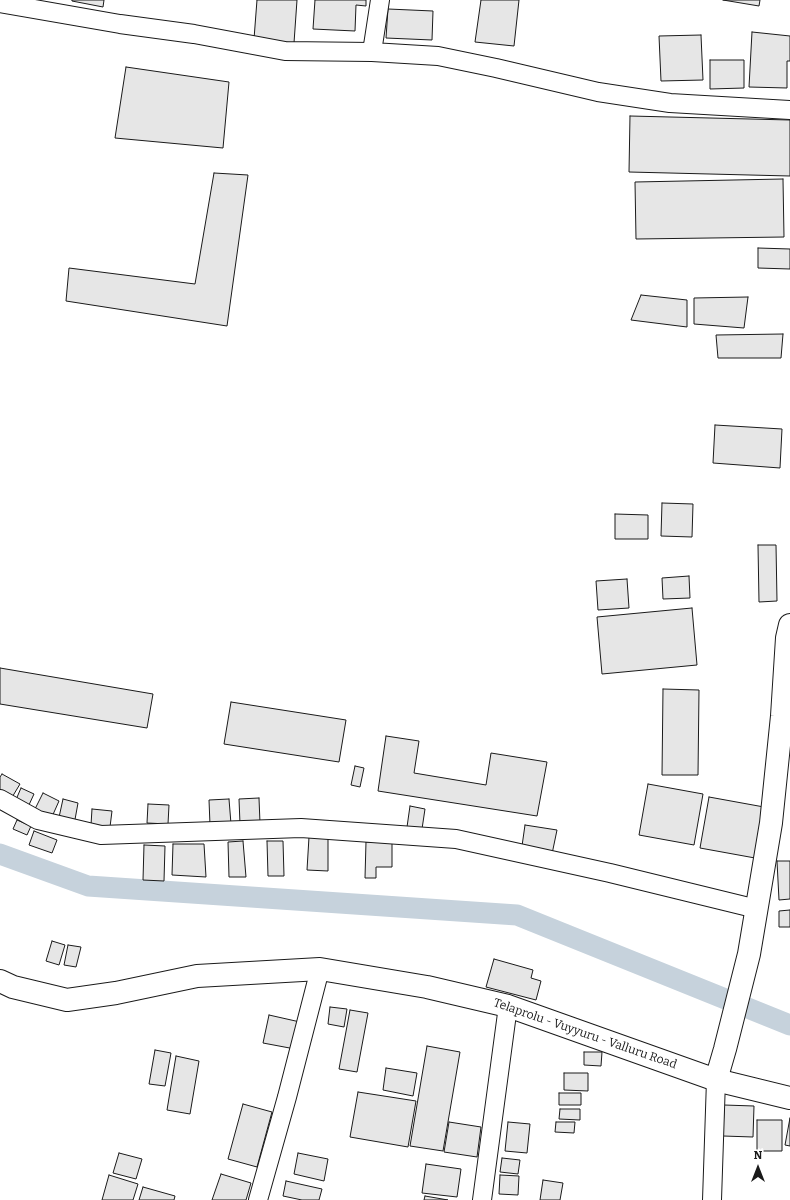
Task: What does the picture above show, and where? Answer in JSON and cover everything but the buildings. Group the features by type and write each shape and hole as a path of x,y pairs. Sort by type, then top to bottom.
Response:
{"main road":[{"path":"716,1080 749,954 757,909 771,823 789,634"},
{"name":"Telaprolu - Vuyyuru - Valluru Road","path":"0,980 13,987 67,1000 116,993 197,976 320,969 427,987 508,1006 716,1080 790,1098"}],"street":[{"path":"372,52 380,0"},
{"path":"0,3 120,24 194,34 285,51 372,52 438,56 598,92 670,103 790,110"},
{"path":"0,799 38,820 101,835 301,828 456,839 610,873 757,909"},
{"path":"258,1200 287,1098 320,969"},
{"path":"482,1200 508,1006"},
{"path":"712,1200 716,1080"}],"waterway":[{"path":"0,854 88,886 517,915 790,1025"}]}
